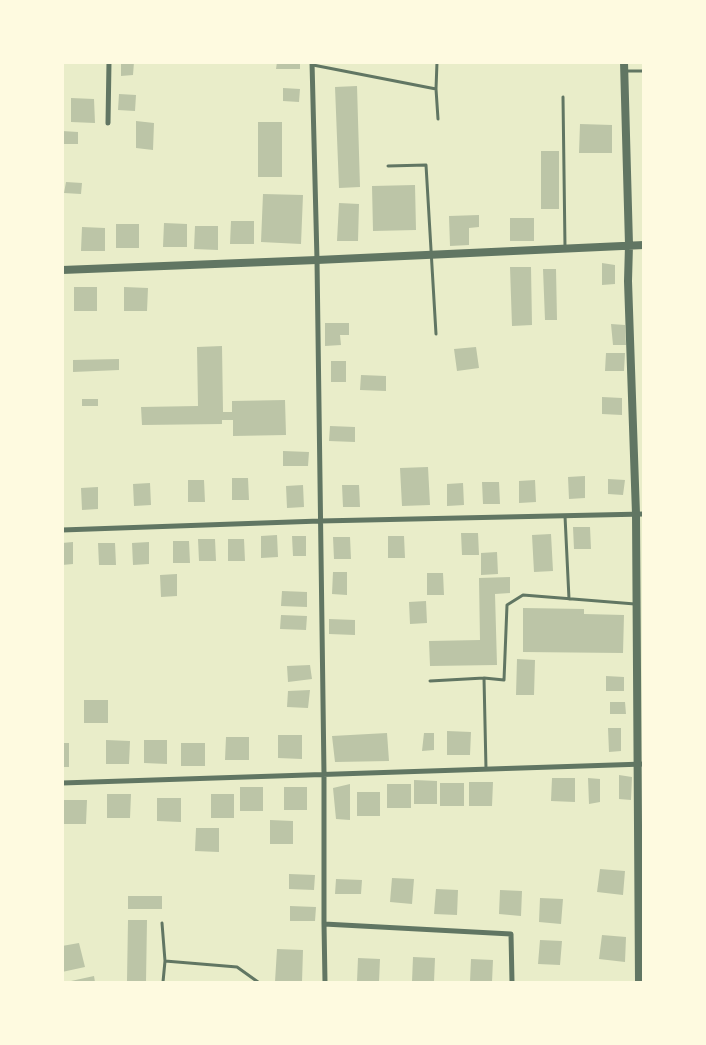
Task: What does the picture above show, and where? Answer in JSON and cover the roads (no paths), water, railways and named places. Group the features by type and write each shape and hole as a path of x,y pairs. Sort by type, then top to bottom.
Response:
{"street":[{"path":"108,123 109,62"},
{"path":"624,62 629,245 628,280 640,514 637,604 641,764 639,982"},
{"path":"312,64 317,260 325,982"},
{"path":"62,270 644,245"},
{"path":"62,530 320,521 640,514"},
{"path":"62,783 641,764"},
{"path":"324,924 511,934 512,982"}],"lane":[{"path":"437,62 438,119"},
{"path":"312,64 436,89"},
{"path":"624,71 644,71"},
{"path":"563,97 565,248"},
{"path":"388,166 426,165 436,334"},
{"path":"565,516 569,599"},
{"path":"430,681 484,678 504,680 507,604 523,595 637,604"},
{"path":"484,678 486,769"},
{"path":"162,923 165,961 162,982"},
{"path":"165,961 238,967 258,982"}]}
